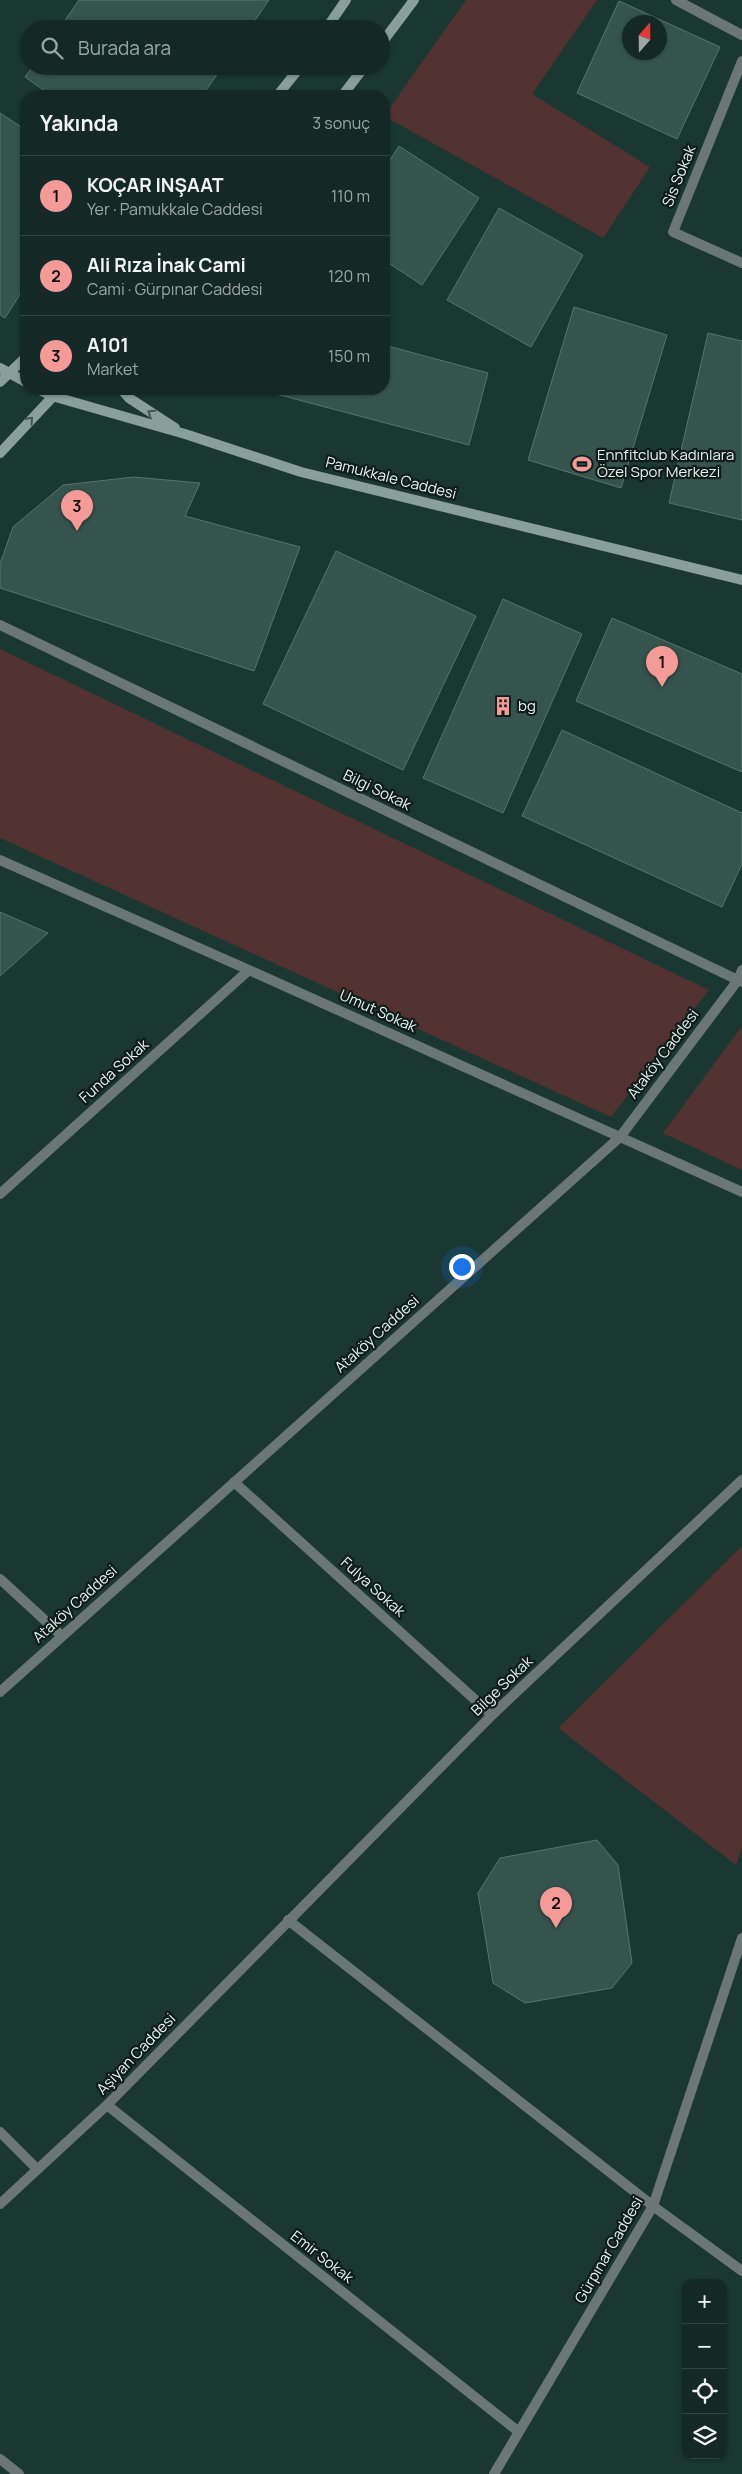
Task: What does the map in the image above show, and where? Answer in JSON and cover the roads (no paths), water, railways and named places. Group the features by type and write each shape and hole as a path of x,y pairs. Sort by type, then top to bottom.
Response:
{"street":[{"path":"332,20 346,0"},
{"path":"390,32 414,0"},
{"path":"676,0 742,35"},
{"name":"Sis Sokak","path":"742,61 673,232 742,263"},
{"path":"282,90 294,75"},
{"path":"346,90 357,75"},
{"path":"0,382 20,363"},
{"path":"0,368 20,379"},
{"path":"126,395 184,434"},
{"path":"0,453 52,396"},
{"name":"Pamukkale Caddesi","path":"52,396 184,434 301,472 742,580"},
{"name":"Bilgi Sokak","path":"0,625 741,978"},
{"name":"Umut Sokak","path":"0,860 742,1192"},
{"name":"Funda Sokak","path":"0,1194 249,970"},
{"name":"Ataköy Caddesi","path":"0,1692 620,1137 741,978"},
{"name":"Bilge Sokak","path":"288,1920 492,1715 742,1480"},
{"name":"Fulya Sokak","path":"234,1482 492,1715"},
{"path":"0,1580 62,1636"},
{"path":"288,1920 653,2206 742,2271"},
{"name":"Aşiyan Caddesi","path":"0,2204 108,2106 288,1920"},
{"name":"Gürpınar Caddesi","path":"494,2474 653,2206 742,1938"},
{"name":"Emir Sokak","path":"108,2106 519,2432"},
{"path":"0,2132 37,2169"},
{"path":"0,2459 19,2474"}],"place":[{"name":"Ennfitclub Kadınlara Özel Spor Merkezi","path":"582,464"},
{"name":"A101","path":"77,531"},
{"name":"KOÇAR INŞAAT","path":"662,687"},
{"name":"bg","path":"503,706"},
{"name":"Ali Rıza İnak Cami","path":"556,1928"}]}
